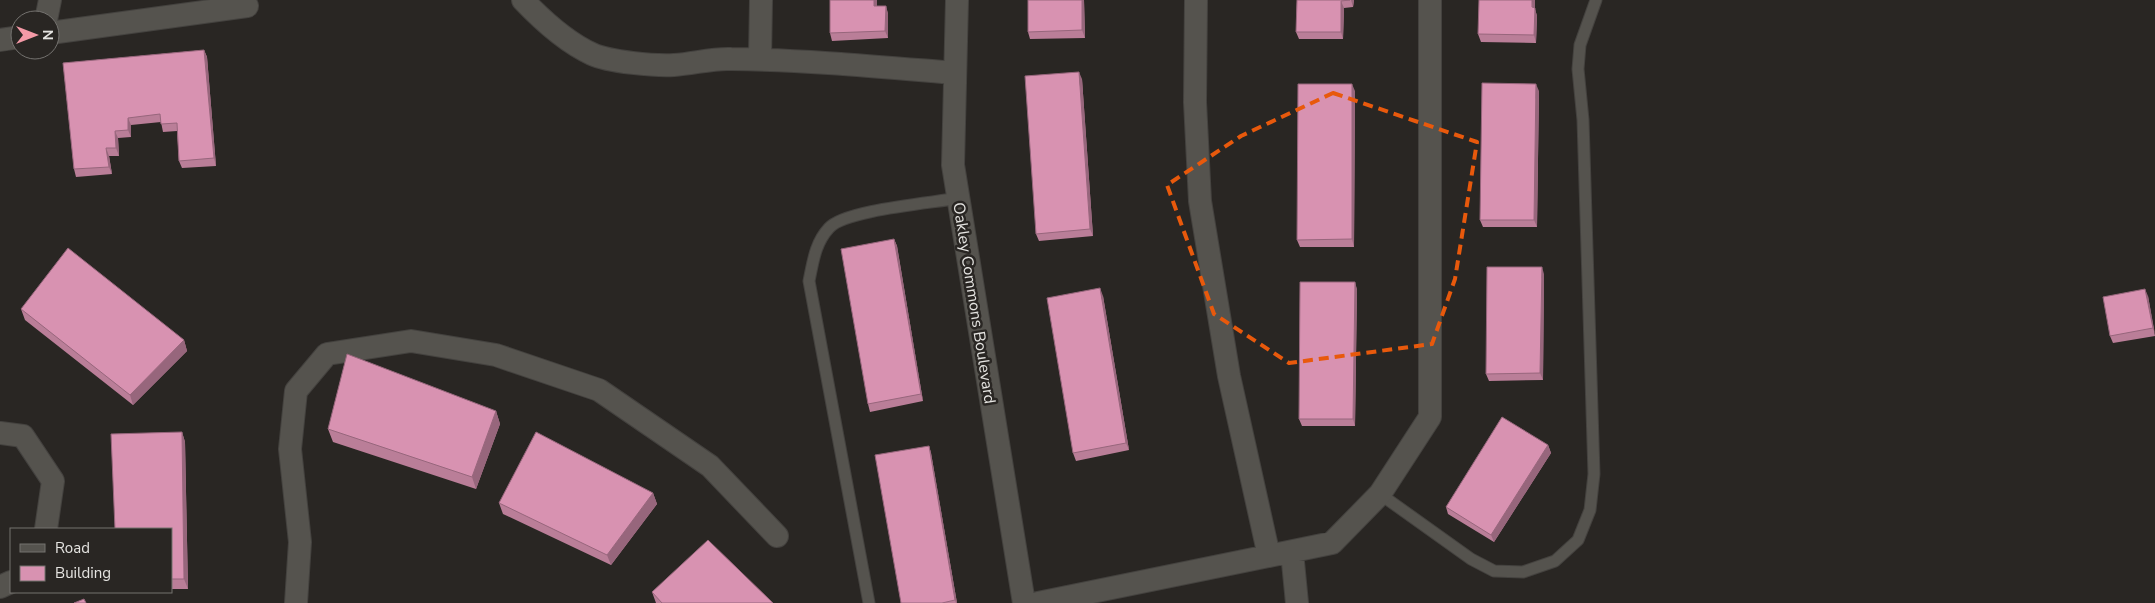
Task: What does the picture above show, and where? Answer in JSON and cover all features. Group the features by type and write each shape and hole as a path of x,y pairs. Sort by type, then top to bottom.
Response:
{"street":[{"path":"523,0 557,32 592,54 625,62 673,65 722,58 760,59 955,73"},
{"path":"760,59 761,0"},
{"name":"Oakley Commons Boulevard","path":"957,0 953,165 1024,603"},
{"path":"1196,0 1195,102 1200,201 1229,376 1269,556"},
{"path":"1038,603 1332,543 1380,494 1430,417 1430,0"},
{"path":"60,31 248,3"},
{"path":"296,603 300,542 290,449 296,391 327,354 411,341 496,355 599,390 710,466 776,536"},
{"path":"0,433 23,436 53,481 46,528"},
{"path":"1292,552 1297,603"}],"lane":[{"path":"1380,494 1471,559 1494,571 1523,572 1555,561 1578,540 1590,510 1594,474 1583,120 1578,69 1580,45 1596,0"},
{"path":"868,603 809,281 816,247 829,227 852,216 958,198"}],"highlighted area":[{"path":"1333,93 1477,142 1455,279 1432,344 1289,363 1214,314 1167,185 1241,136"}],"building":[{"path":"830,0 874,0 874,6 886,6 885,31 830,33"},
{"path":"1028,0 1082,0 1082,30 1028,32"},
{"path":"1297,0 1350,0 1341,1 1341,32 1296,32"},
{"path":"1479,0 1532,0 1532,7 1535,8 1534,35 1478,34"},
{"path":"204,50 214,158 179,161 177,123 161,124 160,114 128,118 128,130 115,131 116,148 106,148 109,167 74,169 63,63"},
{"path":"1079,72 1090,229 1036,234 1025,76"},
{"path":"1482,83 1536,84 1534,220 1480,220"},
{"path":"1298,84 1352,84 1352,239 1297,240"},
{"path":"894,239 921,394 868,404 841,249"},
{"path":"68,248 184,340 130,395 21,309"},
{"path":"1487,267 1542,267 1540,373 1486,374"},
{"path":"1300,282 1355,282 1353,419 1299,419"},
{"path":"1100,288 1126,443 1073,453 1047,298"},
{"path":"2145,289 2153,328 2110,336 2103,297"},
{"path":"347,354 496,411 472,477 328,429"},
{"path":"1502,417 1548,445 1491,535 1446,507"},
{"path":"182,432 184,579 172,579 172,528 115,528 111,434"},
{"path":"536,432 653,493 607,555 499,503"},
{"path":"929,446 955,600 942,603 901,603 875,455"},
{"path":"708,540 773,603 662,603 652,592"},
{"path":"84,599 86,603 74,603"}]}
